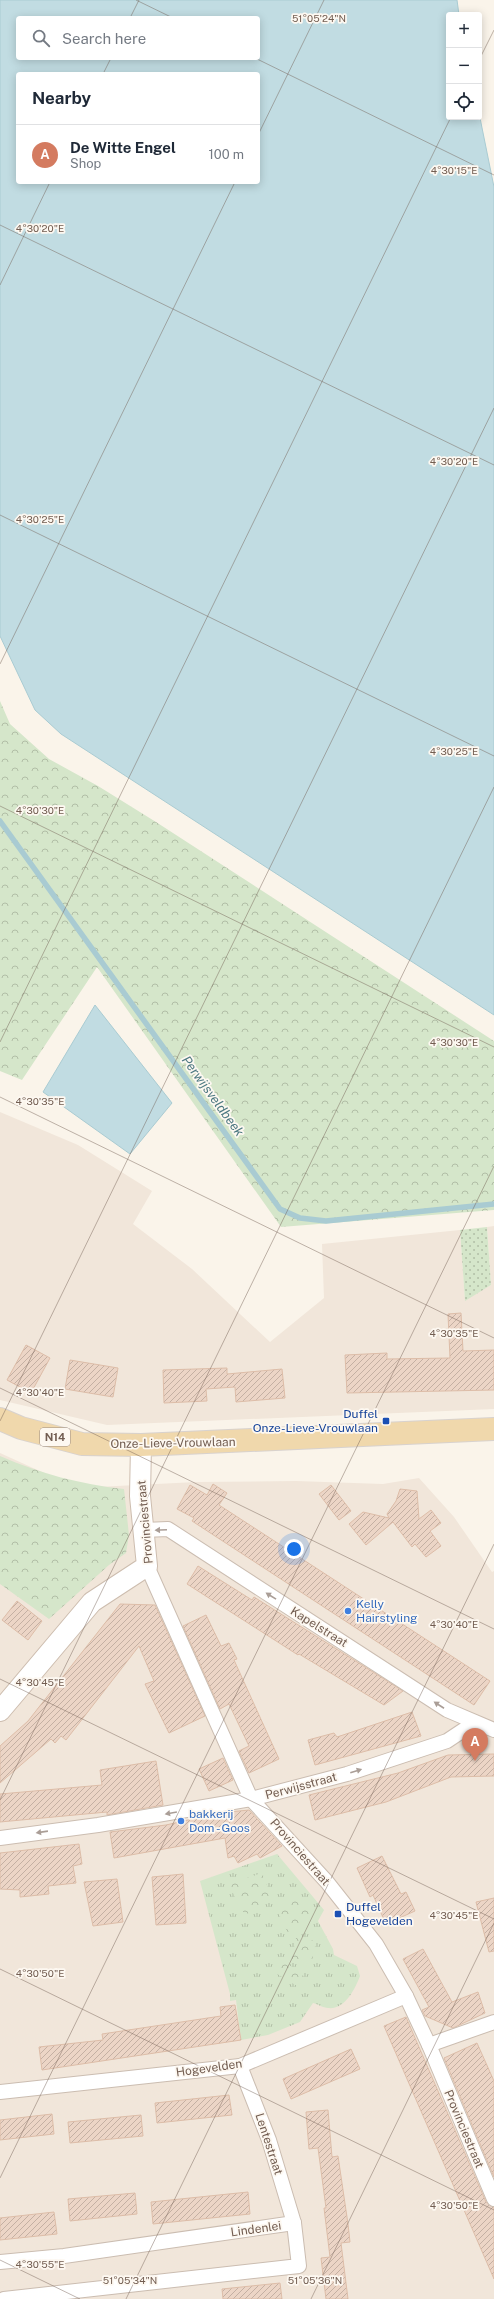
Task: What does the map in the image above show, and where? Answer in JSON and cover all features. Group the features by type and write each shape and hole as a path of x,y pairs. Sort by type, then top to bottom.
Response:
{"main road":[{"name":"Onze-Lieve-Vrouwlaan","path":"0,1419 21,1428 82,1444 141,1445 494,1429"}],"street":[{"name":"Provinciestraat","path":"141,1445 140,1496 147,1566 251,1799 327,1882 376,1944 406,1996 429,2045 494,2199"},
{"name":"Kapelstraat","path":"144,1530 168,1529 447,1710 474,1723 494,1730"},
{"path":"0,1711 92,1602 147,1566"},
{"name":"Perwijsstraat","path":"0,1838 98,1825 251,1799 347,1774 448,1741 474,1723"},
{"name":"Hogevelden","path":"0,2092 240,2066 406,1996"},
{"path":"429,2045 494,2022"},
{"name":"Lentestraat","path":"240,2066 269,2140 294,2223"},
{"name":"Lindenlei","path":"0,2262 64,2256 294,2223 299,2266 4,2299"}],"shaded area":[{"path":"0,1112 78,1145 152,1191 133,1224 192,1269 270,1342 324,1298 322,1244 460,1230 465,1300 491,1285 487,1227 494,1226 494,1409 107,1425 0,1400"},
{"path":"0,1453 77,1488 196,1482 296,1481 383,1484 419,1478 454,1517 492,1572 494,1571 494,2299 0,2299"}],"green space":[{"path":"0,701 10,724 49,759 98,786 156,822 494,1041 494,1210 281,1227 97,967 22,1080 0,1071"},
{"path":"487,1227 491,1285 465,1301 460,1230"},
{"path":"0,1456 46,1473 76,1481 124,1489 129,1535 126,1553 109,1565 49,1619 0,1584"},
{"path":"277,1854 324,1910 318,1921 333,1949 334,1955 357,1966 360,1976 348,1998 339,2006 334,2008 326,2008 313,2003 300,2022 268,2035 241,2040 236,2000 230,2001 230,1994 200,1881"},
{"path":"262,1873 273,1900 245,1915 228,1884"},
{"path":"299,1894 312,1919 288,1933 276,1908"},
{"path":"296,1938 316,1941 312,1961 292,1959"},
{"path":"281,1961 304,1973 297,1986 274,1972"}],"water":[{"path":"0,0 457,0 459,12 446,12 446,120 480,120 494,187 494,1015 61,734 35,710 0,636"},
{"path":"95,1005 172,1103 130,1154 43,1092"}],"building":[{"path":"461,1313 463,1351 494,1350 494,1390 347,1393 345,1355 387,1353 387,1359 450,1358 448,1314"},
{"path":"26,1345 50,1358 31,1393 7,1380"},
{"path":"70,1360 118,1368 113,1397 65,1389"},
{"path":"227,1368 227,1374 282,1369 285,1398 236,1402 235,1387 206,1389 207,1401 164,1403 163,1370"},
{"path":"213,1484 227,1493 219,1505 490,1681 474,1705 192,1521 194,1518 177,1509 190,1485 207,1495"},
{"path":"331,1485 351,1511 339,1520 319,1494"},
{"path":"400,1489 417,1491 419,1519 431,1510 441,1523 430,1531 441,1546 426,1557 415,1544 412,1547 393,1522 366,1545 349,1524 363,1512 389,1518 387,1514 396,1501"},
{"path":"198,1566 252,1600 254,1597 403,1691 384,1705 299,1654 298,1655 187,1584"},
{"path":"17,1601 42,1621 28,1640 2,1620"},
{"path":"120,1604 155,1605 205,1716 169,1733 145,1684 154,1681 139,1646 66,1740 61,1736 55,1743 51,1739 0,1783 0,1746 28,1721"},
{"path":"206,1615 221,1646 229,1643 237,1659 234,1660 279,1759 249,1773 239,1751 249,1746 229,1704 220,1709 183,1626"},
{"path":"412,1712 421,1736 315,1765 308,1740 334,1733 337,1737"},
{"path":"494,1754 494,1776 451,1777 386,1802 315,1820 309,1795 398,1773 448,1755"},
{"path":"223,1758 233,1780 209,1791 199,1769"},
{"path":"156,1761 163,1805 107,1815 107,1812 0,1822 0,1794 102,1785 100,1770"},
{"path":"249,1810 282,1846 260,1858 257,1854 238,1863 234,1856 228,1858 225,1838 114,1858 110,1832 166,1825 219,1813"},
{"path":"79,1844 82,1864 73,1866 76,1883 48,1886 49,1894 20,1897 20,1890 0,1889 0,1853"},
{"path":"382,1856 401,1894 406,1892 415,1911 386,1924 373,1895 370,1897 357,1868"},
{"path":"183,1874 186,1923 156,1925 152,1877"},
{"path":"117,1879 123,1922 93,1926 84,1882"},
{"path":"494,1898 494,1951 489,1952 476,1902"},
{"path":"423,1949 452,2002 478,1992 485,2013 453,2028 425,2016 422,2010 429,2007 403,1959"},
{"path":"235,2005 241,2040 42,2070 39,2047 103,2040 102,2034 221,2016 220,2007"},
{"path":"406,2017 486,2202 494,2207 494,2279 384,2026"},
{"path":"477,2043 494,2081 494,2177 444,2058"},
{"path":"351,2049 360,2069 291,2099 283,2079"},
{"path":"229,2095 232,2115 157,2123 155,2103"},
{"path":"328,2110 332,2157 338,2156 350,2242 341,2243 348,2299 326,2299 321,2258 330,2257 324,2208 326,2208 318,2148 309,2149 306,2112"},
{"path":"52,2114 54,2134 0,2140 0,2120"},
{"path":"141,2115 143,2136 70,2143 68,2122"},
{"path":"248,2192 250,2214 153,2224 151,2202"},
{"path":"135,2193 137,2214 70,2221 68,2199"},
{"path":"54,2212 57,2234 0,2240 0,2218"},
{"path":"280,2283 282,2299 223,2299 222,2289"}],"waterway":[{"name":"Perwijsveldbeek","path":"0,821 280,1209 300,1218 326,1221 494,1204"}],"place":[{"name":"Duffel Onze-Lieve-Vrouwlaan","path":"386,1421"},
{"name":"Kelly Hairstyling","path":"348,1611"},
{"name":"De Witte Engel","path":"475,1761"},
{"name":"bakkerij Dom - Goos","path":"181,1821"},
{"name":"Duffel Hogevelden","path":"338,1914"}]}
